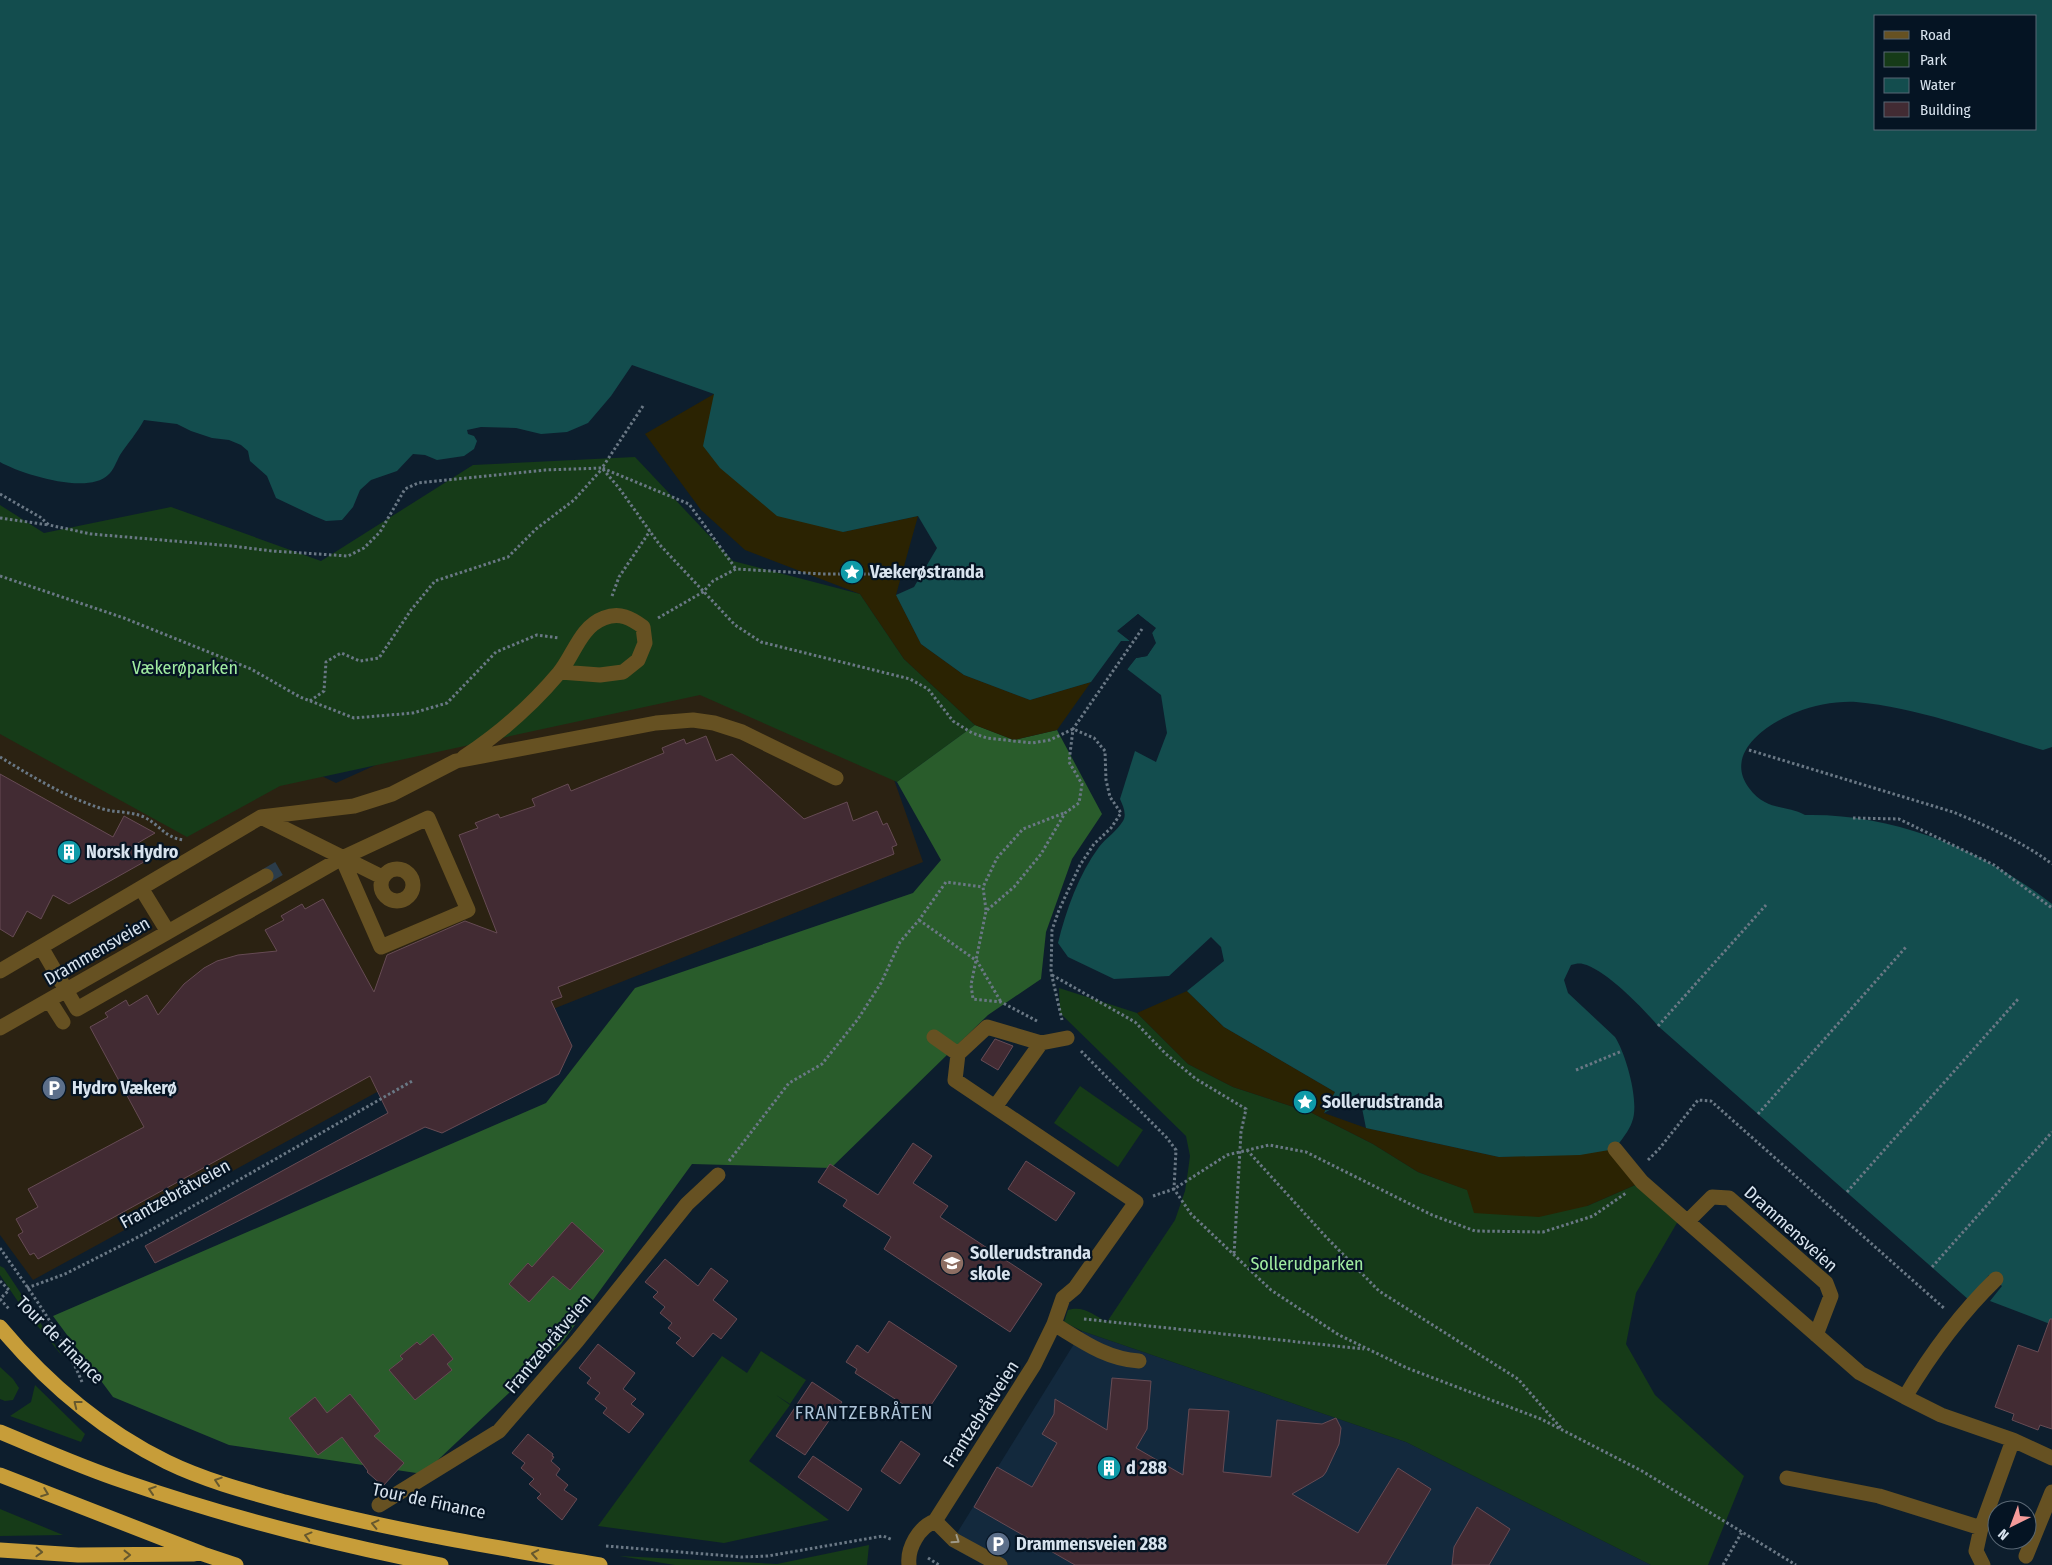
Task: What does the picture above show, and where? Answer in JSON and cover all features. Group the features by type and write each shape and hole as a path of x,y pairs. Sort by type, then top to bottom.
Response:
{"highway":[{"path":"0,1327 42,1373 95,1418 131,1442 168,1462 199,1475 250,1492 316,1510 406,1531 600,1565"},
{"path":"0,1432 122,1481 200,1506 313,1538 441,1565"},
{"path":"0,1475 236,1565"},
{"path":"0,1550 78,1555 203,1554"}],"street":[{"path":"261,817 354,806 392,794 456,761 479,747 505,726 524,710 560,672 586,631 604,618 619,615 629,617 643,627 645,643 638,660 623,672 600,675 560,672"},
{"path":"456,761 656,722 693,720 714,723 742,732 836,778"},
{"path":"261,817 382,877"},
{"name":"Drammensveien","path":"0,971 261,817"},
{"path":"41,947 77,1009 342,858 428,818 468,910 381,947 342,858"},
{"path":"168,932 266,876"},
{"name":"Drammensveien","path":"0,1028 168,932 141,888"},
{"path":"49,1000 62,1022"},
{"path":"1067,1038 1041,1043 987,1027 958,1054 955,1080 1136,1202"},
{"path":"934,1037 958,1054"},
{"path":"995,1107 1041,1043"},
{"path":"1615,1149 1638,1178 1860,1372 1941,1415 2013,1440 2052,1458"},
{"name":"Frantzebråtveien","path":"379,1505 499,1431 577,1341 687,1204 718,1175"},
{"name":"Drammensveien","path":"1688,1221 1712,1197 1729,1198 1826,1283 1831,1296 1816,1335"},
{"name":"Frantzebråtveien","path":"935,1521 1034,1365 1056,1320 1063,1298 1075,1288 1136,1202"},
{"path":"1905,1397 1922,1368 1958,1321 1972,1303 1996,1279"},
{"path":"1056,1320 1104,1354 1125,1360 1140,1361"},
{"path":"1983,1565 1976,1551 1980,1528 2013,1440"},
{"path":"1787,1478 1879,1496 1980,1528"},
{"path":"2026,1556 2052,1492"},
{"path":"909,1565 910,1548 925,1525 935,1521 954,1540 1000,1565"}],"path":[{"path":"310,701 324,691 326,662 342,653 360,661 379,658 411,610 435,581 508,557 536,529 574,500 602,468 643,406"},
{"path":"602,468 619,488 659,544 736,625 761,642 910,679 928,689 953,721 972,733 987,738 1032,742 1050,740 1073,729 1094,738 1105,751 1106,780 1110,797 1121,812 1111,828 1094,844 1080,865 1052,930 1052,975 1067,1038"},
{"path":"0,518 49,525 90,534 348,556 364,548 380,532 405,489 418,483 545,470 602,468 689,504 736,569"},
{"path":"0,494 40,517 49,525"},
{"path":"604,618 619,577 650,531"},
{"path":"643,627 703,592 713,581 736,569 823,574 875,574"},
{"path":"0,576 124,618 251,669 310,701 354,718 413,713 447,703 496,652 537,635 578,642"},
{"path":"1142,629 1073,729 1069,762 1082,784 1079,803 1065,813 1023,829 997,858 983,887 986,911 971,986 973,999 1001,1002 1067,1038 1167,1138 1176,1150 1174,1189 1191,1214 1271,1290 1339,1335 1367,1349 1407,1368 1541,1419 1642,1470 1796,1565"},
{"path":"1749,750 1953,812 1980,823 2052,864"},
{"path":"0,757 69,797 106,810 130,812 146,818 167,836 182,840 190,836"},
{"path":"986,911 1014,886 1042,854 1065,813"},
{"path":"1853,818 1899,819 1994,865 2052,908"},
{"path":"718,1175 789,1083 822,1064 858,1019 881,983 900,942 919,920 946,882 983,887"},
{"path":"1658,1026 1766,905"},
{"path":"919,920 977,961 1001,1002"},
{"path":"1758,1114 1906,948"},
{"path":"1052,975 1135,1022 1166,1054 1196,1078 1246,1109 1241,1132 1234,1255"},
{"path":"1847,1192 2019,998"},
{"path":"1576,1070 1622,1051"},
{"name":"Frantzebråtveien","path":"27,1288 65,1274 144,1234 414,1080"},
{"path":"1136,1202 1174,1189 1227,1155 1269,1145 1306,1152 1432,1215 1475,1231 1543,1232 1593,1216 1638,1178 1698,1100 1711,1101 1958,1321"},
{"path":"1932,1267 2052,1132"},
{"path":"1246,1150 1327,1238 1379,1290 1518,1380 1563,1430"},
{"path":"0,1248 72,1357 83,1383"},
{"path":"0,1280 8,1290 0,1299"},
{"name":"Tour de Finance","path":"0,1299 12,1312"},
{"path":"1056,1320 1367,1349"},
{"name":"Tour de Finance","path":"69,1370 87,1388"},
{"path":"1723,1565 1742,1532"},
{"path":"597,1545 742,1557 768,1556 883,1536 910,1548"}],"shaded area":[{"path":"751,606 878,734 923,862 533,1017 421,1068 33,1280 0,1235 0,732 238,735 336,783 442,735"},
{"path":"1082,1331 1406,1442 1651,1565 984,1565 949,1546"}],"green space":[{"name":"Vækerøparken","path":"635,457 733,561 860,594 904,659 975,725 897,782 700,695 280,786 187,837 0,734 0,505 44,533 171,507 321,561 473,465"},
{"path":"975,725 1014,740 1057,730 1102,814 1072,859 1046,932 1041,979 988,1015 831,1168 692,1164 561,1344 423,1474 229,1445 113,1397 53,1316 546,1103 635,988 913,893 941,860 897,782"},
{"name":"Sollerudparken","path":"1059,988 1137,1013 1188,1064 1233,1087 1312,1113 1373,1144 1418,1172 1468,1190 1587,1206 1642,1182 1681,1216 1636,1293 1626,1344 1655,1395 1744,1476 1708,1565 1651,1565 1406,1442 1082,1331 1064,1322 1068,1310 1079,1309 1107,1322 1175,1220 1185,1191 1190,1156 1186,1136 1060,1013"},
{"path":"1080,1086 1143,1130 1118,1167 1054,1123"},
{"path":"0,1266 4,1268 63,1357 21,1306 0,1275"},
{"path":"761,1351 806,1380 790,1404 776,1395 790,1405 749,1461 829,1520 724,1543 598,1526 722,1356 747,1373"},
{"path":"0,1367 13,1379 19,1388 13,1400 5,1401 0,1399"},
{"path":"35,1385 85,1434 81,1442 10,1416 31,1402"},
{"path":"0,1509 63,1535 0,1536"},
{"path":"869,1545 867,1565 675,1565 619,1556 777,1564"}],"sand":[{"name":"Vækerøstranda","path":"714,394 843,532 918,516 896,595 921,644 964,675 1030,700 1091,682 1057,730 1014,740 975,725 904,659 860,594 745,550 701,510 645,434"},
{"name":"Sollerudstranda","path":"1187,991 1224,1027 1335,1092 1324,1113 1366,1128 1499,1157 1615,1149 1642,1182 1587,1206 1539,1217 1474,1213 1467,1190 1418,1172 1373,1144 1312,1113 1233,1087 1188,1064 1137,1013"}],"water":[{"path":"0,0 2052,0 2052,747 2043,750 1927,715 1904,710 1880,705 1841,702 1811,707 1774,724 1752,741 1745,751 1741,763 1742,775 1749,788 1756,796 1769,804 1805,815 1871,820 1936,838 1997,867 2052,904 2052,1319 2050,1324 1990,1301 2002,1286 1989,1275 1969,1300 1658,1026 1623,990 1592,967 1583,964 1571,965 1564,980 1568,993 1615,1037 1619,1045 1631,1079 1633,1091 1634,1114 1631,1125 1615,1149 1580,1155 1499,1157 1366,1128 1359,1093 1324,1113 1335,1092 1224,1027 1187,991 1224,961 1221,947 1211,937 1169,976 1114,979 1068,957 1058,943 1065,918 1085,869 1102,844 1121,825 1125,816 1120,799 1135,751 1156,762 1167,733 1161,695 1127,669 1136,658 1147,656 1155,643 1152,633 1155,628 1138,614 1118,631 1130,641 1121,641 1091,682 1030,700 964,675 921,644 896,595 914,587 937,548 918,516 843,532 777,516 720,468 703,446 714,394 632,365 611,396 588,423 567,432 541,434 516,428 481,427 467,430 468,434 474,436 477,441 474,449 464,456 437,460 425,455 413,454 397,471 371,480 360,490 353,507 342,520 326,521 276,498 267,476 250,461 248,451 241,445 229,440 212,438 177,424 144,420 120,455 112,471 98,481 71,483 38,477 0,462"}],"pier":[{"path":"1138,614 1156,628 1152,633 1156,643 1147,656 1136,658 1126,671 1125,668 1134,656 1145,654 1153,643 1149,633 1152,628 1138,617 1121,631 1132,639 1132,643 1129,644 1130,641 1117,631"}],"building":[{"path":"706,736 716,761 732,754 804,819 847,802 853,821 877,811 883,825 887,823 897,845 892,847 894,854 558,987 562,997 551,1001 572,1046 559,1074 442,1133 425,1127 155,1263 145,1246 388,1113 370,1076 38,1259 34,1253 30,1255 18,1235 23,1232 16,1219 38,1207 28,1189 144,1127 90,1027 108,1017 105,1013 126,1000 129,1006 147,995 158,1015 184,984 204,968 217,961 238,955 277,951 265,930 284,920 281,916 302,904 305,909 323,899 374,992 387,955 465,921 497,933 459,835 478,828 475,823 498,814 500,818 535,806 532,799 568,784 571,791 664,753 662,748 684,739 686,744"},
{"name":"Norsk Hydro","path":"0,774 113,837 124,816 155,833 131,847 151,858 69,904 53,895 41,919 27,911 13,937 0,929"},
{"path":"995,1039 1013,1046 998,1070 981,1060"},
{"path":"913,1143 932,1156 913,1183 948,1206 940,1217 1042,1284 1010,1332 884,1249 891,1237 843,1206 847,1200 818,1182 830,1164 878,1195"},
{"path":"1026,1161 1075,1193 1056,1221 1008,1189"},
{"path":"572,1222 604,1251 570,1290 553,1276 529,1302 509,1284 528,1263 532,1267"},
{"path":"665,1259 698,1286 711,1268 728,1281 713,1300 737,1319 721,1339 713,1333 693,1357 676,1343 681,1338 668,1328 672,1323 660,1313 665,1307 653,1297 658,1292 645,1282"},
{"path":"2050,1319 2052,1319 2052,1429 2040,1425 2038,1430 2012,1420 2014,1414 1995,1407 2018,1345 2038,1352"},
{"path":"889,1321 957,1366 923,1417 855,1373 857,1369 846,1362 857,1345 868,1353"},
{"path":"433,1334 453,1359 447,1364 452,1370 415,1400 389,1370 403,1359 400,1356 417,1342 420,1345"},
{"path":"598,1344 635,1373 623,1389 636,1399 631,1404 644,1414 629,1433 603,1413 607,1408 595,1399 600,1393 587,1383 591,1378 579,1368"},
{"name":"d 288","path":"1112,1378 1151,1381 1147,1429 1136,1448 1183,1475 1189,1409 1229,1411 1223,1472 1271,1477 1277,1420 1322,1424 1336,1418 1341,1428 1339,1444 1326,1472 1323,1476 1292,1494 1358,1533 1398,1468 1431,1489 1386,1565 1075,1565 974,1507 997,1467 1032,1487 1057,1443 1042,1434 1054,1414 1055,1399 1107,1430"},
{"path":"812,1382 842,1402 805,1455 776,1436"},
{"path":"350,1394 380,1431 374,1436 404,1463 383,1486 367,1472 342,1437 318,1455 289,1418 315,1397 327,1413"},
{"path":"528,1434 553,1454 552,1456 554,1457 551,1461 560,1469 556,1475 568,1485 564,1490 577,1499 562,1520 537,1498 541,1494 529,1484 534,1479 521,1468 525,1463 512,1453"},
{"path":"901,1441 920,1454 900,1484 881,1471"},
{"path":"813,1456 862,1489 848,1511 798,1477"},
{"path":"1477,1507 1510,1529 1489,1565 1452,1565 1454,1547"}],"tunnel":[{"path":"266,876 285,865"}],"place":[{"name":"Vækerøstranda","path":"852,572"},
{"name":"Norsk Hydro","path":"69,852"},
{"name":"Hydro Vækerø","path":"54,1088"},
{"name":"Sollerudstranda","path":"1305,1102"},
{"name":"Sollerudstranda skole","path":"952,1263"},
{"name":"d 288","path":"1109,1468"},
{"name":"Drammensveien 288","path":"998,1544"}],"district":[{"name":"FRANTZEBRÅTEN","path":"864,1412"}]}
